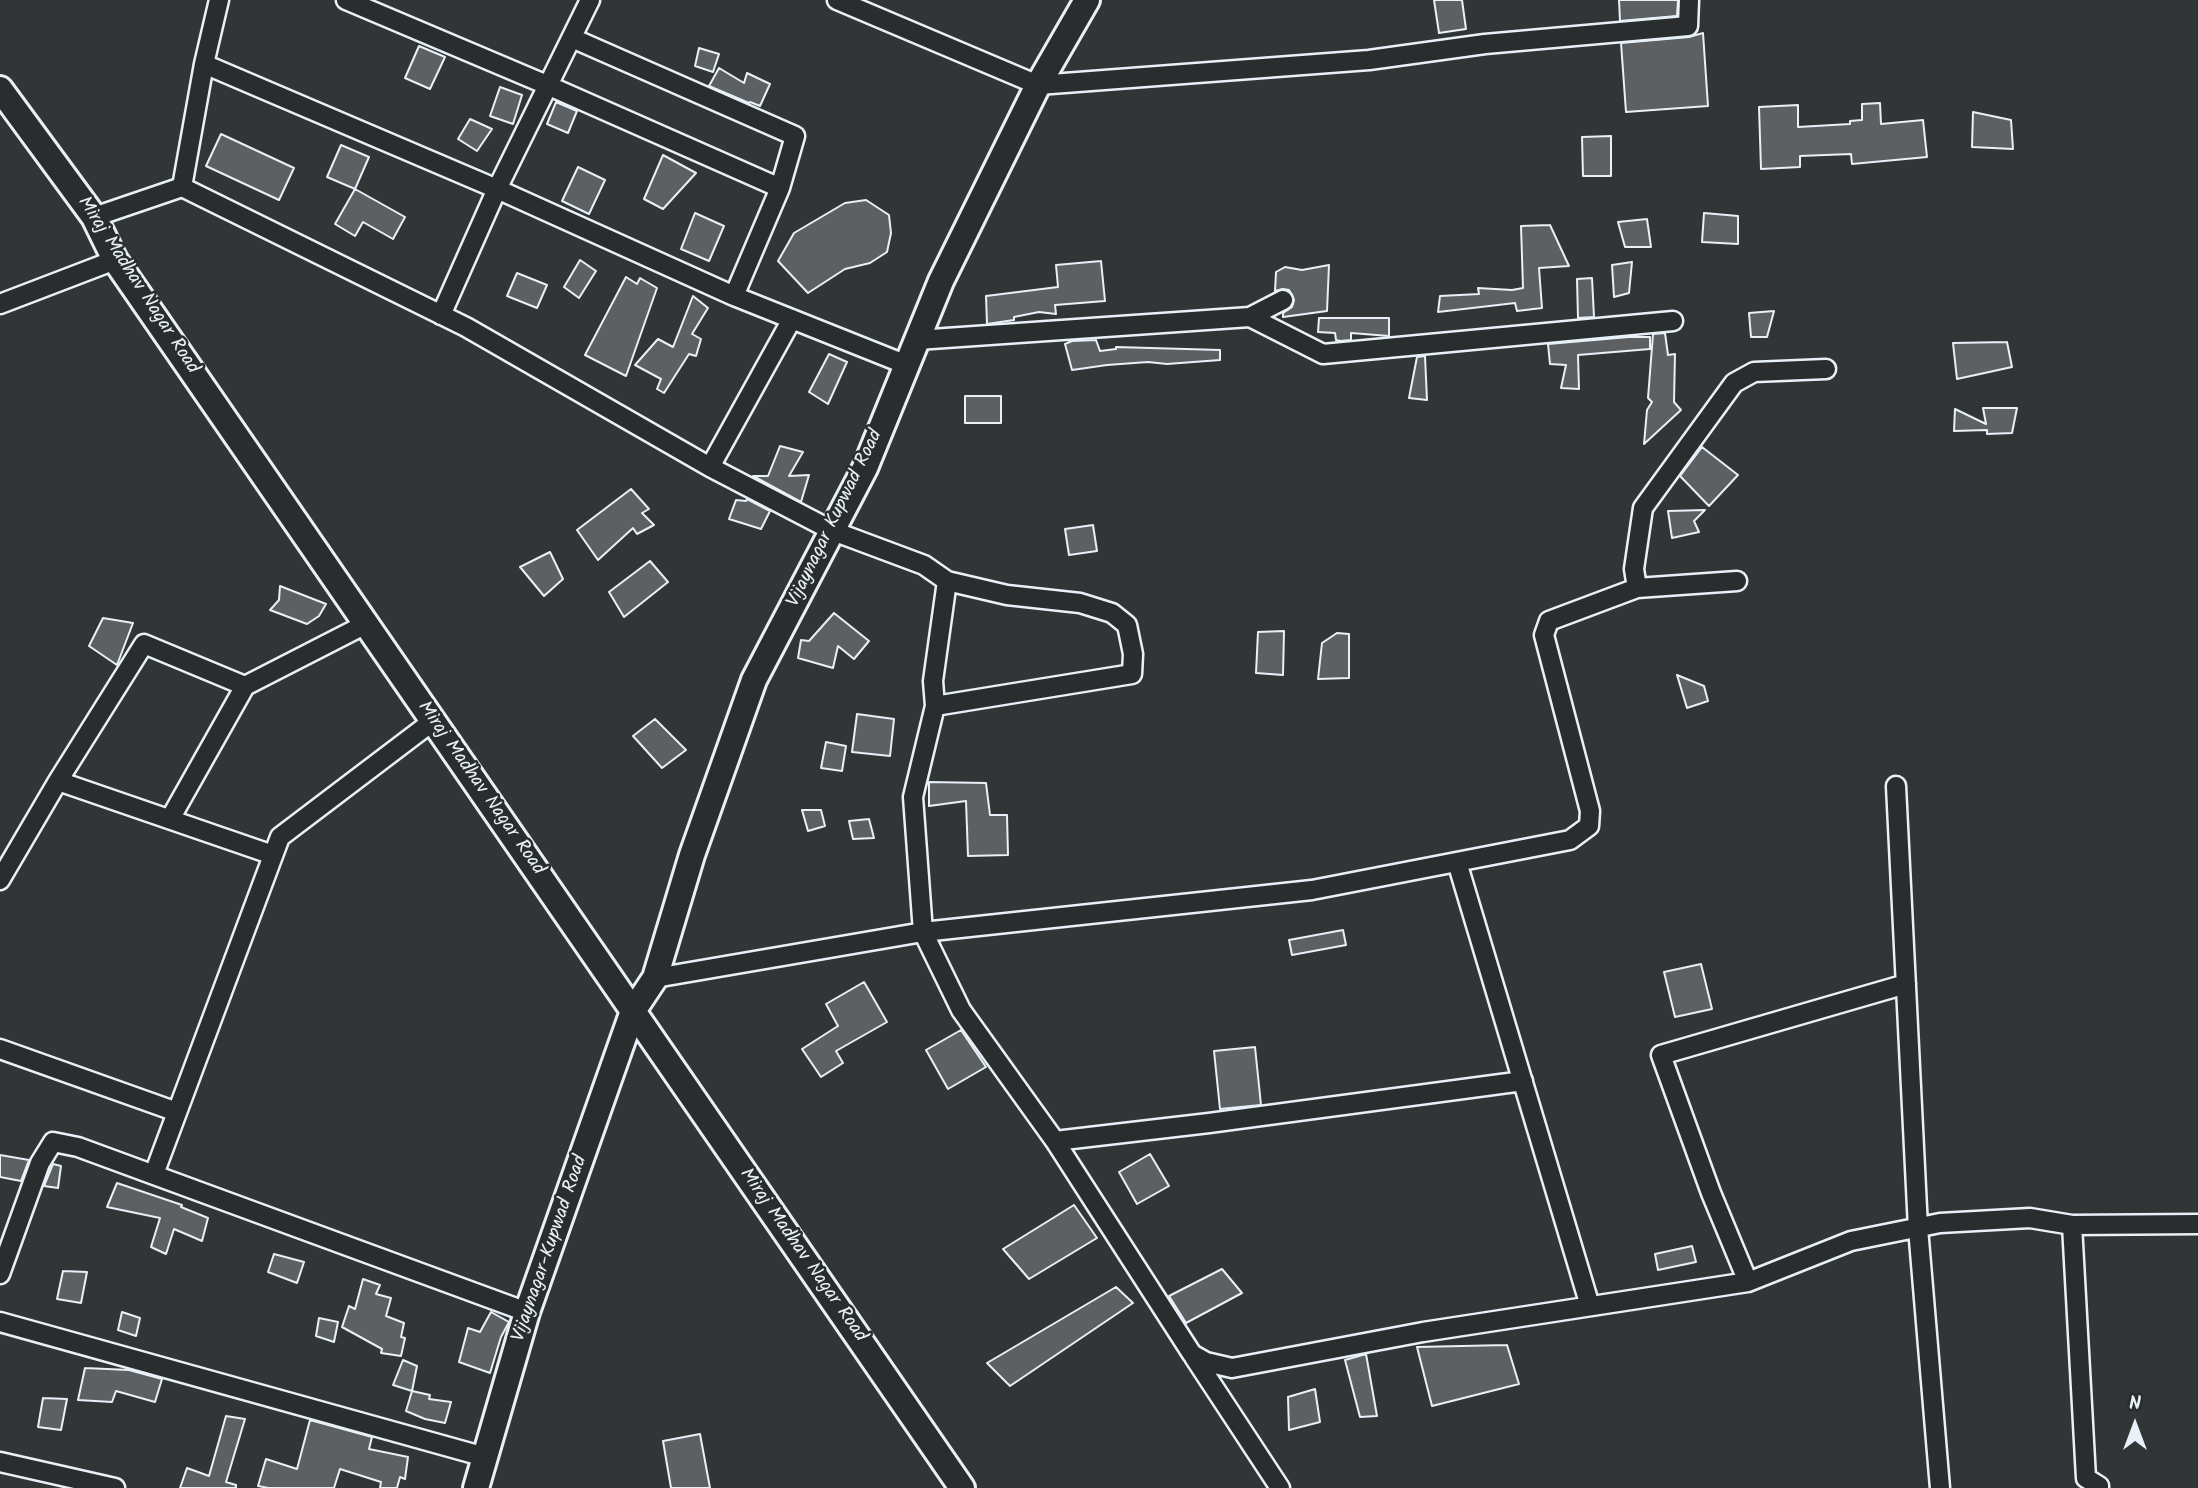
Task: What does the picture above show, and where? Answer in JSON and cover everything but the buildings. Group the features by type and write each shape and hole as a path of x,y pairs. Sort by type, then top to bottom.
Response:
{"street":[{"path":"182,187 204,64 219,0"},
{"path":"345,0 547,85 780,188"},
{"path":"441,315 497,189 590,0"},
{"path":"837,0 1038,85 1369,60 1485,44 1688,26 1689,0"},
{"name":"Vijaynagar Kupwad Road","path":"634,1012 654,978 692,855 754,680 865,468 941,281 1038,85 1087,0"},
{"path":"572,38 795,136 780,188 734,296"},
{"path":"204,64 497,189 734,296 907,365"},
{"name":"Miraj Madhav Nagar Road","path":"0,89 94,217 115,260 962,1488"},
{"path":"94,217 182,187 441,315 710,467 833,531 924,565 947,581 1007,595 1080,603 1112,613 1127,625 1133,654 1132,674 935,706"},
{"path":"0,304 115,260"},
{"path":"917,340 1250,317 1283,300"},
{"path":"1250,317 1323,354 1673,321"},
{"path":"710,467 792,319"},
{"path":"1637,588 1634,569 1643,508 1734,383 1754,372 1826,369"},
{"path":"947,581 933,681 935,706 913,797 923,932 961,1010 1055,1141 1280,1488"},
{"path":"654,978 923,932 1312,890 1570,840 1588,825 1590,811 1544,635 1549,621 1637,588 1737,581"},
{"path":"170,819 244,686 366,624"},
{"path":"0,880 58,781 145,644 244,686"},
{"path":"153,1174 280,837 433,721"},
{"path":"58,781 273,855"},
{"path":"1896,786 1918,1228 1940,1488"},
{"path":"1457,862 1590,1306"},
{"path":"1748,1282 1711,1193 1661,1055 1906,984"},
{"name":"Vijaynagar-Kupwad Road","path":"476,1488 527,1312 634,1012"},
{"path":"0,1049 177,1112"},
{"path":"1055,1141 1523,1081"},
{"path":"0,1273 40,1163 53,1143 78,1147 527,1312"},
{"path":"1192,1354 1206,1363 1232,1368 1423,1332 1748,1282 1851,1241 1940,1223 2030,1218 2072,1225 2198,1224"},
{"path":"2072,1225 2086,1478 2099,1488"},
{"path":"0,1322 485,1457"},
{"path":"0,1462 115,1488"}]}
